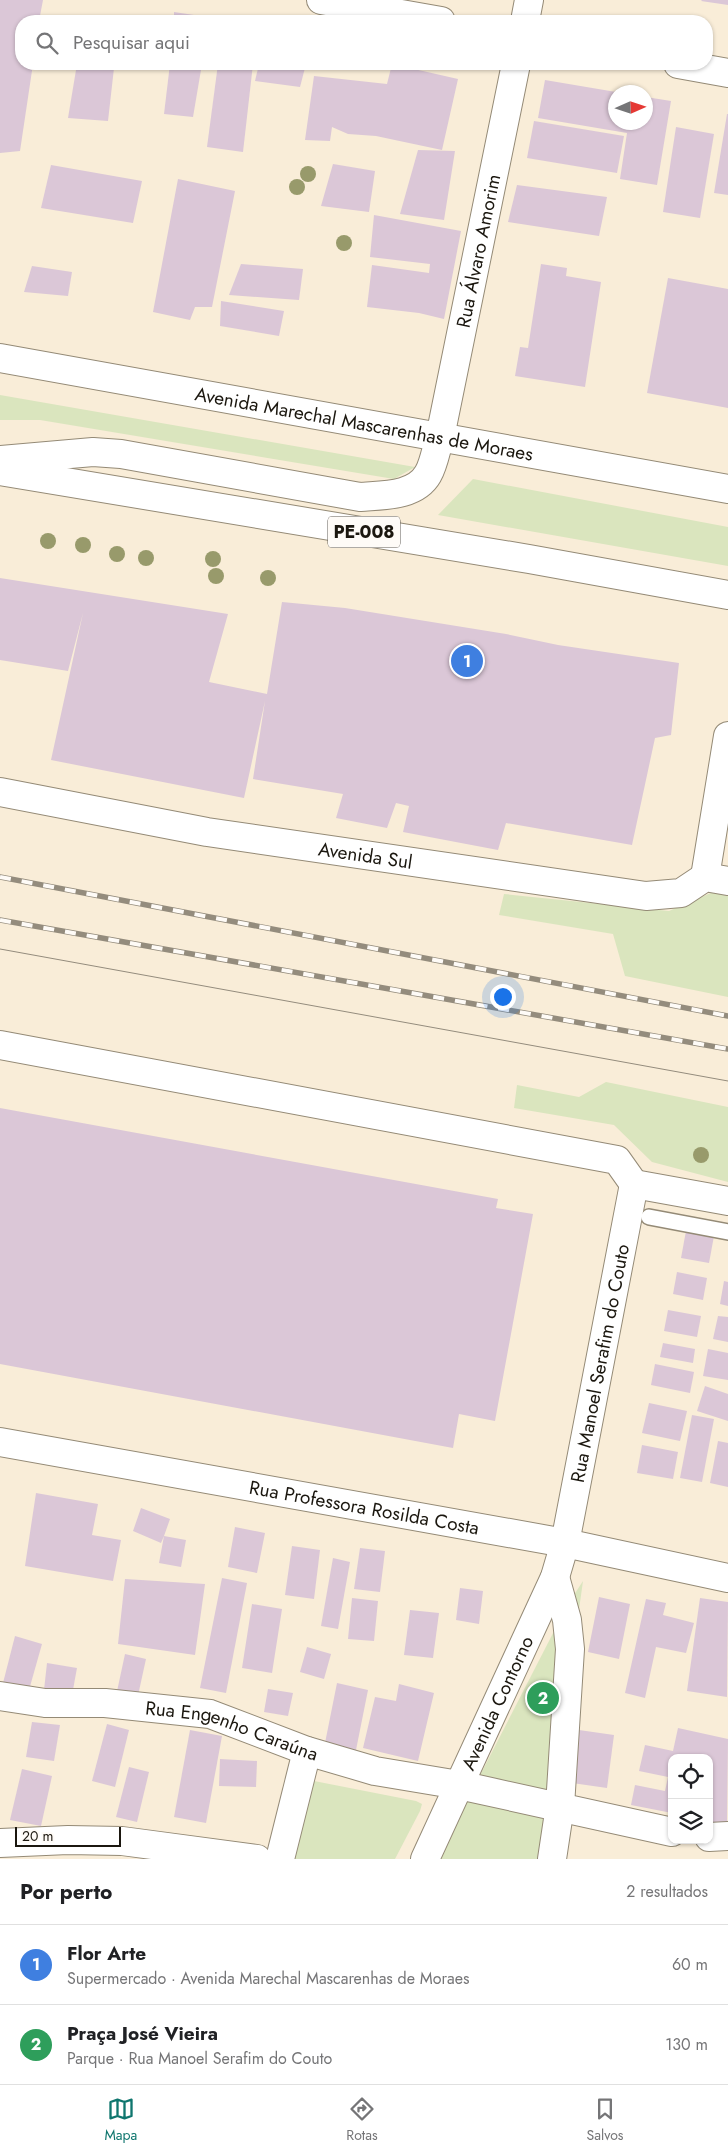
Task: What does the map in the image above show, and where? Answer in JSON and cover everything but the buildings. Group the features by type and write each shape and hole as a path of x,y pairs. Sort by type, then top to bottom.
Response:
{"main road":[{"path":"321,0 407,15"},
{"path":"526,15 529,0"},
{"name":"Rua Álvaro Amorim","path":"0,460 92,452 122,454 360,496 394,495 413,487 427,475 440,437 515,70"},
{"path":"711,70 728,73"},
{"name":"Avenida Marechal Mascarenhas de Moraes","path":"0,358 728,489"},
{"name":"PE-008","path":"0,471 520,558 728,595"},
{"path":"717,879 728,736"},
{"name":"Avenida Sul","path":"0,792 207,832 646,896 681,893 717,879"},
{"path":"0,1045 617,1160 634,1184 728,1200"},
{"name":"Rua Manoel Serafim do Couto","path":"565,1543 634,1184"},
{"name":"Rua Professora Rosilda Costa","path":"0,1442 565,1543 728,1578"},
{"name":"Avenida Contorno","path":"425,1859 555,1577 565,1543"},
{"path":"552,1859 560,1806 570,1649 567,1620 555,1577"},
{"name":"Rua Engenho Caraúna","path":"0,1696 46,1703 115,1704 210,1714 307,1751 375,1771 460,1785 668,1831"},
{"path":"280,1859 307,1751"},
{"path":"713,1837 728,1836"},
{"path":"0,1843 68,1840 122,1841 257,1859"}],"lane":[{"path":"649,1217 728,1232"}],"green space":[{"path":"0,395 415,467 394,479 40,420 0,420"},
{"path":"473,479 728,527 728,566 438,515"},
{"path":"713,892 728,894 728,997 625,976 613,934 499,915 504,894 669,911"},
{"path":"606,1082 728,1107 728,1182 652,1162 614,1125 514,1108 517,1085 579,1097"},
{"path":"583,1581 561,1739 541,1859 437,1859 568,1604"},
{"path":"309,1780 416,1801 422,1804 395,1859 284,1859"}],"tram line":[{"path":"0,949 728,1081"}],"railway":[{"path":"0,877 728,1016"},
{"path":"0,920 728,1049"}],"place":[{"name":"Flor Arte","path":"467,661"},
{"name":"Praça José Vieira","path":"543,1698"}]}
